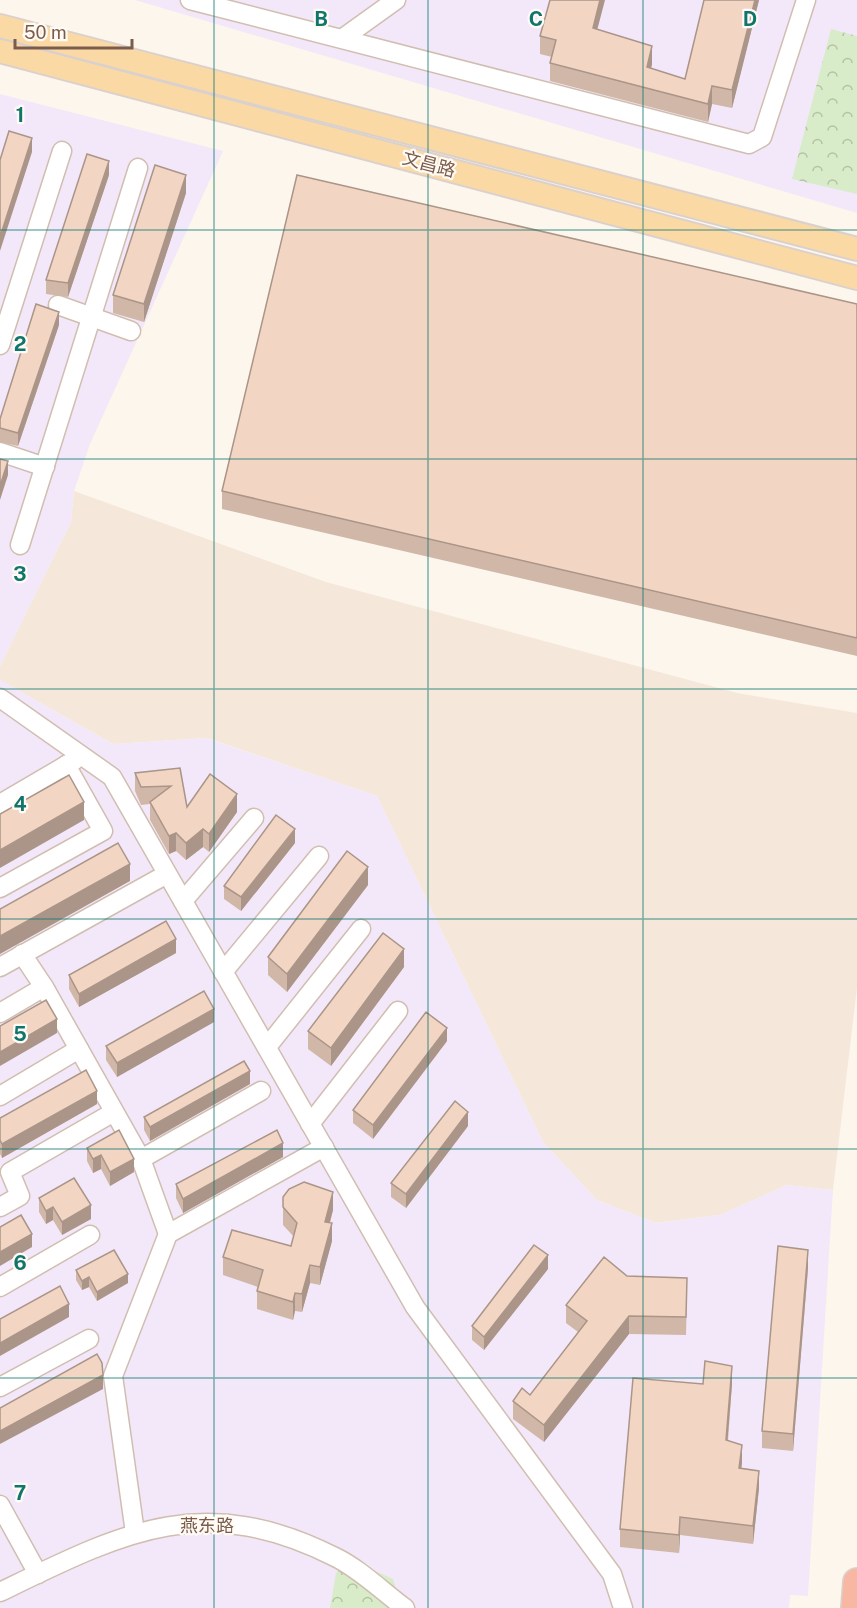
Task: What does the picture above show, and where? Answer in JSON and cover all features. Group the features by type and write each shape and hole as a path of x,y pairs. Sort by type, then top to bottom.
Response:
{"highway":[{"path":"855,1608 857,1582"}],"main road":[{"name":"文昌路","path":"0,26 857,249"},
{"name":"文昌路","path":"0,51 857,278"}],"street":[{"path":"190,0 749,144 762,136 806,0"},
{"path":"343,38 396,0"},
{"path":"0,345 62,150"},
{"path":"20,545 138,168"},
{"path":"58,305 131,331"},
{"path":"0,453 45,467"},
{"path":"0,699 74,761 112,777 415,1307 612,1574 623,1608"},
{"path":"0,804 74,761"},
{"path":"0,888 103,831 74,761"},
{"path":"183,901 254,818"},
{"path":"223,972 319,856"},
{"path":"0,967 167,874"},
{"path":"267,1047 361,929"},
{"path":"22,954 44,987 141,1159 168,1234"},
{"path":"0,1013 44,987"},
{"path":"310,1124 398,1011"},
{"path":"0,1096 79,1049"},
{"path":"141,1159 261,1091"},
{"path":"0,1207 20,1196 10,1172 114,1112"},
{"path":"135,1533 113,1376 168,1234 324,1147"},
{"path":"0,1287 90,1235"},
{"path":"0,1387 89,1339"},
{"path":"0,1505 38,1574"},
{"name":"燕东路","path":"0,1592 91,1548 151,1528 188,1523 240,1524 288,1537 337,1558 405,1608"}],"shaded area":[{"path":"135,0 857,0 857,213"},
{"path":"0,94 223,151 90,444 74,491 71,522 0,666"},
{"path":"74,491 326,582 737,693 857,713 857,988 833,1190 787,1185 720,1215 656,1223 597,1200 543,1142 377,796 207,738 113,744 0,680 0,666 71,522"},
{"path":"0,680 113,744 206,738 377,796 543,1142 597,1200 656,1223 720,1215 787,1185 833,1190 808,1596 790,1595 789,1608 0,1608"}],"green space":[{"path":"831,29 857,36 857,194 792,179"},
{"path":"351,1560 393,1579 402,1608 330,1608 336,1573"}],"building":[{"path":"550,0 600,0 593,28 652,46 647,67 685,79 704,0 755,0 732,90 712,86 708,104 550,63 556,40 540,36"},
{"path":"9,131 32,138 0,237 0,160"},
{"path":"87,154 109,161 68,283 46,280"},
{"path":"155,165 186,175 144,304 113,295"},
{"path":"297,175 857,304 857,638 222,491"},
{"path":"36,304 59,312 18,433 0,428 0,419"},
{"path":"0,459 8,461 0,486"},
{"path":"180,768 187,807 210,774 237,794 209,834 203,829 186,843 176,833 169,836 150,802 171,786 141,787 135,773"},
{"path":"69,775 84,802 0,850 0,814"},
{"path":"276,815 295,829 241,897 224,886"},
{"path":"118,843 130,864 0,936 0,909"},
{"path":"347,851 368,867 287,974 268,957"},
{"path":"166,921 176,939 79,994 69,975"},
{"path":"383,933 404,949 331,1048 308,1031"},
{"path":"204,991 214,1009 117,1063 106,1046"},
{"path":"46,1000 57,1019 0,1052 0,1026"},
{"path":"426,1012 447,1028 373,1125 353,1110"},
{"path":"244,1061 250,1071 150,1127 144,1117"},
{"path":"86,1070 97,1091 2,1144 0,1118"},
{"path":"455,1101 468,1112 406,1194 391,1183"},
{"path":"119,1130 134,1159 110,1172 101,1155 93,1159 87,1148"},
{"path":"277,1130 283,1143 183,1199 176,1184"},
{"path":"74,1178 91,1205 62,1222 53,1207 46,1211 39,1198"},
{"path":"304,1182 333,1192 325,1222 332,1223 320,1267 310,1265 302,1294 295,1293 293,1302 257,1291 263,1270 223,1257 232,1230 291,1246 297,1223 283,1207 283,1197 289,1189"},
{"path":"21,1215 32,1234 0,1252 0,1227"},
{"path":"534,1245 548,1255 484,1337 472,1326"},
{"path":"778,1246 808,1250 793,1434 762,1431"},
{"path":"114,1250 128,1274 97,1292 89,1277 82,1281 76,1270"},
{"path":"604,1257 627,1276 687,1278 686,1317 629,1316 544,1425 513,1401 522,1388 530,1395 587,1321 566,1305"},
{"path":"60,1286 69,1304 0,1343 0,1319"},
{"path":"97,1354 102,1363 103,1375 0,1431 0,1408"},
{"path":"705,1361 732,1366 726,1440 742,1445 739,1468 759,1471 753,1526 680,1517 679,1535 620,1529 633,1378 703,1384"}]}
